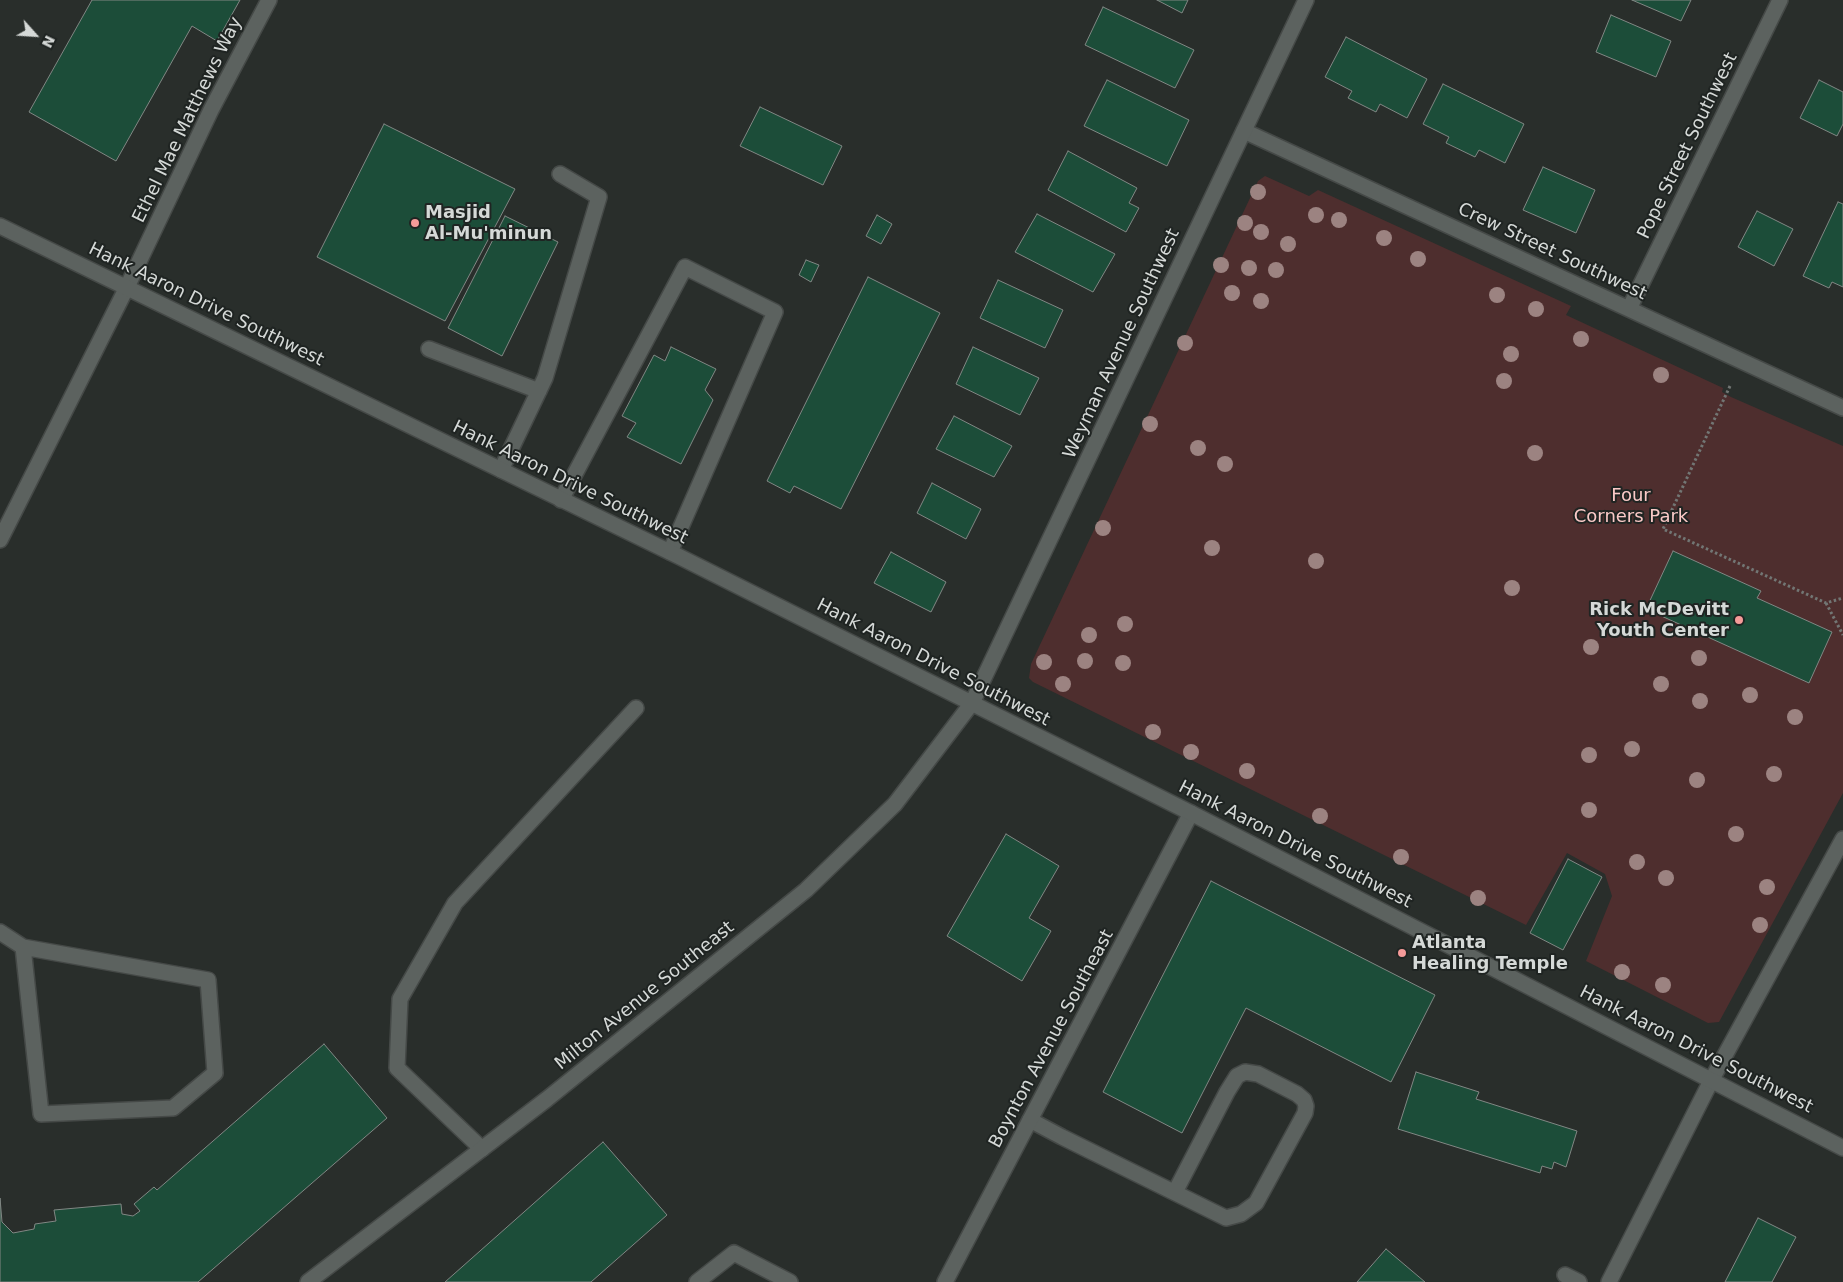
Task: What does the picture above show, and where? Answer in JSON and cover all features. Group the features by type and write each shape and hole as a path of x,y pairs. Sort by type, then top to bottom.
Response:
{"street":[{"name":"Ethel Mae Matthews Way","path":"0,540 127,288 211,110 269,0"},
{"name":"Weyman Avenue Southwest","path":"972,703 1306,0"},
{"name":"Pope Street Southwest","path":"1629,309 1780,0"},
{"name":"Crew Street Southwest","path":"1244,131 1843,408"},
{"path":"500,470 545,378 599,197 560,174"},
{"name":"Hank Aaron Drive Southwest","path":"0,226 670,552 972,703 1712,1079 1843,1148"},
{"path":"561,500 685,267 774,312 670,552"},
{"path":"429,349 539,391"},
{"name":"Milton Avenue Southeast","path":"308,1282 547,1099 806,890 895,804 972,703"},
{"path":"482,1149 397,1068 400,1000 455,903 636,708"},
{"name":"Boynton Avenue Southeast","path":"945,1282 1191,813"},
{"path":"1609,1282 1712,1079 1843,839"},
{"path":"0,932 23,947 208,980 215,1073 173,1108 40,1114 23,947"},
{"path":"1030,1120 1226,1218 1241,1214 1256,1203 1306,1113 1304,1100 1297,1094 1258,1074 1244,1072 1237,1076 1175,1192"},
{"path":"697,1282 734,1253 786,1281"}],"path":[{"path":"1730,386 1663,529 1826,603 1843,635"},
{"path":"1826,603 1843,598"}],"green space":[{"name":"Four Corners Park","path":"1265,176 1309,196 1318,190 1571,306 1566,315 1723,388 1722,392 1731,397 1843,446 1843,793 1719,1022 1708,1023 1586,961 1612,896 1605,874 1567,853 1526,925 1033,682 1029,678 1031,664 1258,181"}],"building":[{"path":"92,0 240,0 217,41 192,26 116,161 29,112"},
{"path":"1157,0 1188,0 1182,13"},
{"path":"1632,0 1691,0 1681,21"},
{"path":"1103,7 1194,50 1175,88 1085,45"},
{"path":"1611,15 1671,41 1656,77 1596,52"},
{"path":"1346,37 1427,79 1407,118 1380,104 1376,112 1348,98 1352,91 1325,77"},
{"path":"1107,80 1189,120 1167,166 1084,126"},
{"path":"1819,80 1843,92 1843,124 1837,136 1800,118"},
{"path":"1443,84 1524,124 1505,163 1479,150 1475,157 1446,143 1449,137 1423,124"},
{"path":"760,107 842,146 823,185 740,146"},
{"name":"Masjid Al-Mu'minun","path":"384,124 515,189 445,321 317,257"},
{"path":"1068,151 1137,188 1129,203 1139,208 1126,232 1048,190"},
{"path":"1543,167 1595,190 1576,233 1523,210"},
{"path":"1838,202 1843,204 1843,287 1832,282 1829,288 1803,276"},
{"path":"1757,211 1793,229 1774,266 1738,247"},
{"path":"1037,214 1115,254 1093,292 1015,252"},
{"path":"877,215 892,224 881,244 866,236"},
{"path":"505,216 558,242 502,356 448,328"},
{"path":"806,260 819,265 811,282 799,275"},
{"path":"868,277 940,313 841,509 794,486 790,493 767,481"},
{"path":"998,280 1063,310 1045,348 980,318"},
{"path":"671,347 716,369 705,390 713,400 681,464 627,437 636,423 622,416 654,355 665,361"},
{"path":"973,347 1039,378 1020,415 956,384"},
{"path":"954,416 1012,446 994,477 936,449"},
{"path":"932,483 981,509 966,539 917,513"},
{"name":"Rick McDevitt Youth Center","path":"1673,551 1761,591 1757,598 1832,632 1809,683 1646,609"},
{"path":"891,552 946,582 931,612 874,583"},
{"path":"1006,834 1059,866 1029,918 1051,931 1022,981 947,936"},
{"path":"1568,859 1602,877 1563,950 1530,933"},
{"path":"1211,881 1435,995 1391,1082 1246,1008 1182,1133 1103,1092"},
{"path":"324,1044 387,1118 198,1282 0,1282 0,1198 2,1222 13,1233 34,1229 35,1224 56,1221 54,1210 121,1204 122,1214 133,1216 140,1211 134,1204 154,1187 157,1190"},
{"path":"1416,1072 1479,1092 1476,1099 1577,1131 1566,1167 1554,1162 1552,1169 1542,1166 1540,1173 1398,1129"},
{"path":"603,1142 667,1215 591,1282 445,1282"},
{"path":"1758,1218 1796,1237 1772,1282 1725,1282"},
{"path":"1386,1249 1425,1282 1357,1282"}],"place":[{"name":"Masjid Al-Mu'minun","path":"415,223"},
{"name":"Rick McDevitt Youth Center","path":"1739,620"},
{"name":"Atlanta Healing Temple","path":"1402,953"}]}
